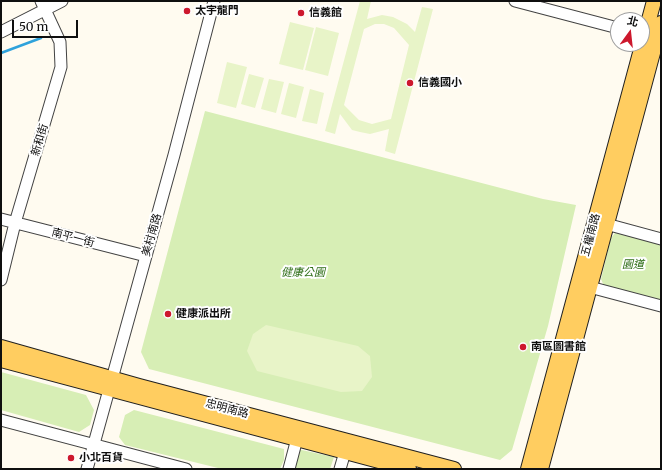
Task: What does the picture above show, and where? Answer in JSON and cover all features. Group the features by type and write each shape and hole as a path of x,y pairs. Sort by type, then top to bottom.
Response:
{"main road":[{"name":"五權南路","path":"541,469 584,285 606,224 651,37 654,1"},
{"name":"五權南路","path":"528,469 584,285 651,37 661,23"},
{"name":"忠明南路","path":"1,347 111,383 298,435 454,469"},
{"name":"忠明南路","path":"1,360 111,383"},
{"name":"忠明南路","path":"346,446 409,469"}],"street":[{"path":"1,32 43,6 62,1"},
{"name":"美村南路","path":"87,469 214,1"},
{"path":"515,1 610,26"},
{"name":"新和街","path":"1,280 15,223 61,66 60,42 43,6"},
{"name":"南平一街","path":"1,219 146,256"},
{"path":"606,224 661,239"},
{"path":"584,285 661,306"},
{"path":"1,420 186,469"},
{"path":"289,469 298,435"},
{"path":"340,469 346,446"}],"green space":[{"path":"360,1 371,1 367,19 382,15 393,17 407,24 415,32 422,7 433,9 395,154 385,151 389,129 370,134 352,130 340,114 335,134 325,131","holes":["375,24 384,24 394,28 409,45 391,119 372,124 359,120 344,105 364,29"]},
{"path":"290,22 314,28 303,70 279,64"},
{"path":"316,27 339,33 328,76 305,70"},
{"path":"227,62 247,67 236,108 217,103"},
{"path":"249,74 264,78 255,108 241,104"},
{"path":"269,79 284,82 276,113 261,109"},
{"path":"289,83 304,87 296,118 281,114"},
{"path":"310,89 324,93 317,124 302,121"},
{"name":"健康公園","path":"205,111 543,199 576,205 548,326 512,450 500,460 149,369 141,352"},
{"name":"園道","path":"615,233 661,244 661,301 604,286 601,279 611,238"},
{"path":"266,325 358,346 370,356 372,377 362,391 341,392 257,371 247,351 253,334"},
{"path":"1,372 86,395 94,410 90,425 79,432 1,410"},
{"path":"134,410 284,449 284,460 280,469 222,469 125,445 119,437 125,415"},
{"path":"297,449 334,457 330,469 292,469"}],"waterway":[{"path":"1,53 41,38"}],"place":[{"name":"太宇龍門","path":"187,11"},
{"name":"信義館","path":"301,13"},
{"name":"信義國小","path":"410,83"},
{"name":"健康派出所","path":"168,314"},
{"name":"南區圖書館","path":"523,347"},
{"name":"小北百貨","path":"71,458"}]}
